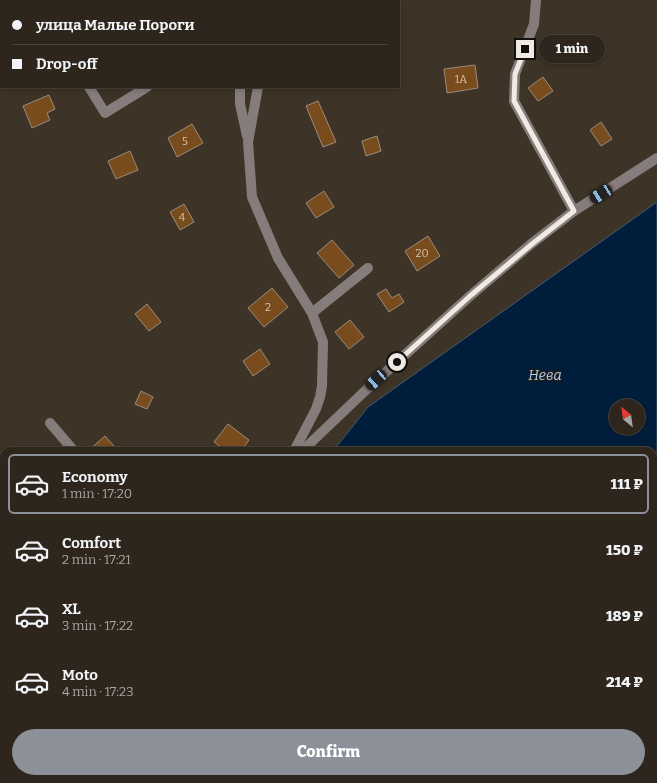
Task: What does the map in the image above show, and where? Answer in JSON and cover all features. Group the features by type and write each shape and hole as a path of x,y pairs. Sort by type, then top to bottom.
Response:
{"street":[{"path":"536,0 534,24 515,74 514,101 574,211"},
{"path":"90,88 105,112 146,88"},
{"path":"240,88 240,104 248,142 252,197 278,258 312,313 323,342 322,386 320,397 316,409 296,447"},
{"path":"248,142 258,88"},
{"path":"306,447 366,390 470,296 532,244 574,211 657,158"},
{"path":"312,313 368,268"},
{"path":"50,423 71,447"}],"water":[{"name":"Нева","path":"657,202 657,447 336,447 368,407"}],"building":[{"path":"475,65 478,88 447,93 444,69"},
{"path":"543,77 553,91 538,101 528,88"},
{"path":"49,95 55,109 47,113 50,120 32,128 23,106"},
{"path":"318,101 336,142 323,147 306,106"},
{"path":"601,122 612,139 601,146 590,130"},
{"path":"192,124 203,143 177,157 168,138"},
{"path":"377,136 381,151 366,156 362,141"},
{"path":"130,151 138,170 116,179 108,161"},
{"path":"324,191 334,207 316,218 306,203"},
{"path":"184,204 194,222 180,230 170,212"},
{"path":"428,236 440,256 417,271 405,251"},
{"path":"332,240 354,265 339,278 317,253"},
{"path":"272,288 288,307 264,327 248,308"},
{"path":"386,289 392,298 399,294 404,302 389,312 377,294"},
{"path":"147,304 161,322 149,331 135,314"},
{"path":"350,320 364,337 349,349 335,332"},
{"path":"260,349 270,364 253,376 243,361"},
{"path":"141,391 153,397 147,409 135,404"},
{"path":"228,424 249,440 244,447 221,447 214,442"},
{"path":"105,436 114,446 113,447 92,447"}],"route":[{"path":"397,362 470,296 574,211 514,101 515,74 525,49"}]}
